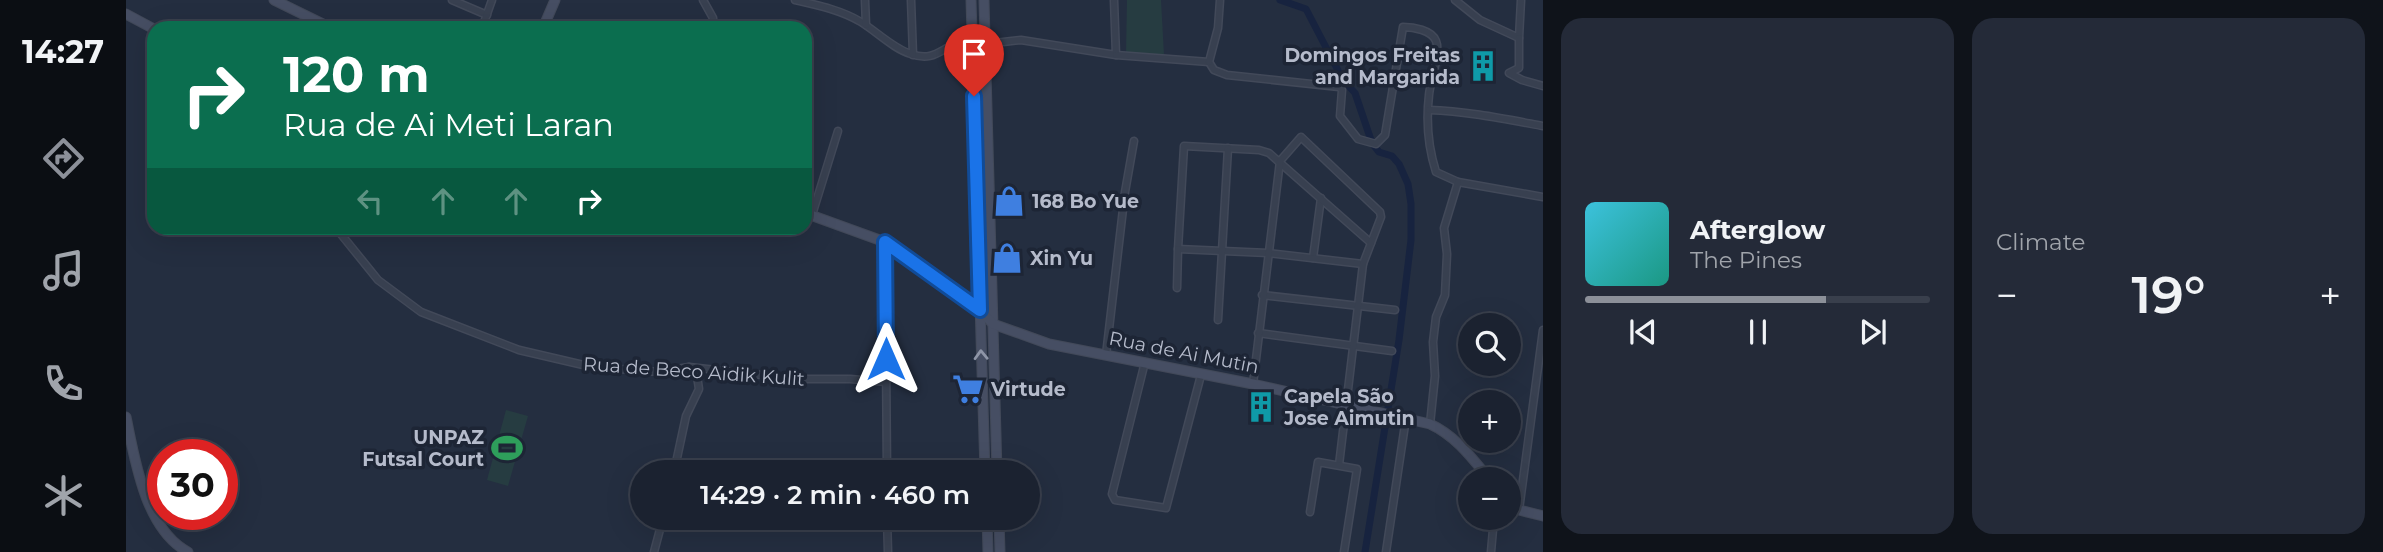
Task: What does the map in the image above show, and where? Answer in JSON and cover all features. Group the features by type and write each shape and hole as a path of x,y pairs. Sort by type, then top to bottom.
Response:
{"street":[{"path":"274,0 317,21"},
{"path":"452,0 487,15"},
{"path":"485,21 492,0"},
{"path":"547,21 555,0"},
{"path":"703,0 713,21"},
{"path":"795,0 821,3 850,16 913,55 926,57 939,54 953,43 972,42"},
{"path":"865,0 866,25"},
{"path":"911,0 913,55"},
{"path":"971,0 985,460"},
{"path":"984,0 997,460"},
{"path":"1114,0 1116,55"},
{"path":"1220,0 1218,27 1209,62 1214,70 1227,75 1339,87 1342,90 1340,116 1358,139 1372,144 1385,135 1403,27 1430,33 1438,45 1429,96 1429,153 1436,172 1458,182 1543,197"},
{"path":"1455,0 1480,20 1519,38"},
{"path":"1521,0 1519,68 1509,73 1543,86"},
{"path":"126,14 147,25"},
{"path":"986,44 1021,40 1116,55 1209,62"},
{"path":"1429,110 1460,111 1468,115 1543,126"},
{"path":"812,205 838,131"},
{"path":"1253,384 1280,160 1301,137 1380,212 1381,217 1363,264 1339,465"},
{"path":"1106,355 1125,192 1134,141"},
{"path":"1177,288 1184,146 1259,150 1269,153 1371,243"},
{"path":"1218,320 1228,148"},
{"path":"1430,424 1435,376 1433,342 1436,317 1445,295 1447,254 1444,228 1458,182"},
{"path":"1313,258 1321,198"},
{"name":"Rua de Ai Mutin","path":"812,215 885,242 980,310 993,324 1049,344 1253,384 1430,424 1445,431 1479,467"},
{"name":"Rua de Beco Aidik Kulit","path":"342,235 378,280 428,315 519,350 569,363 660,372 689,367 798,379 886,382"},
{"path":"885,242 887,460"},
{"path":"1178,249 1268,253 1363,264"},
{"path":"1262,295 1395,310"},
{"path":"1521,495 1543,330"},
{"path":"1258,333 1392,351"},
{"path":"1145,362 1112,494 1115,499 1166,508 1201,375"},
{"path":"677,460 686,416 699,389 697,376 689,367"},
{"path":"1532,412 1543,412"},
{"path":"126,417 146,500 170,539 188,552"},
{"path":"1386,552 1406,418"},
{"path":"1310,512 1318,462 1358,470 1344,552"},
{"path":"1521,510 1543,516"},
{"path":"654,552 660,530"},
{"path":"887,530 888,552"},
{"path":"987,530 988,552"},
{"path":"999,530 1000,552"},
{"path":"1491,552 1493,530"}],"green space":[{"path":"1127,0 1161,0 1164,55 1126,53"},
{"name":"UNPAZ Futsal Court","path":"506,410 528,416 508,486 487,480"}],"waterway":[{"path":"1280,0 1306,9 1343,80 1355,93 1372,143 1379,152 1392,156 1399,164 1408,184 1411,240 1399,340 1365,552"}],"place":[{"name":"Domingos Freitas and Margarida","path":"1483,66"},
{"name":"168 Bo Yue","path":"1009,201"},
{"name":"Xin Yu","path":"1007,258"},
{"name":"Virtude","path":"968,389"},
{"name":"Capela São Jose Aimutin","path":"1261,407"},
{"name":"UNPAZ Futsal Court","path":"507,448"}],"route":[{"path":"886,359 885,242 980,310 974,96"}]}
